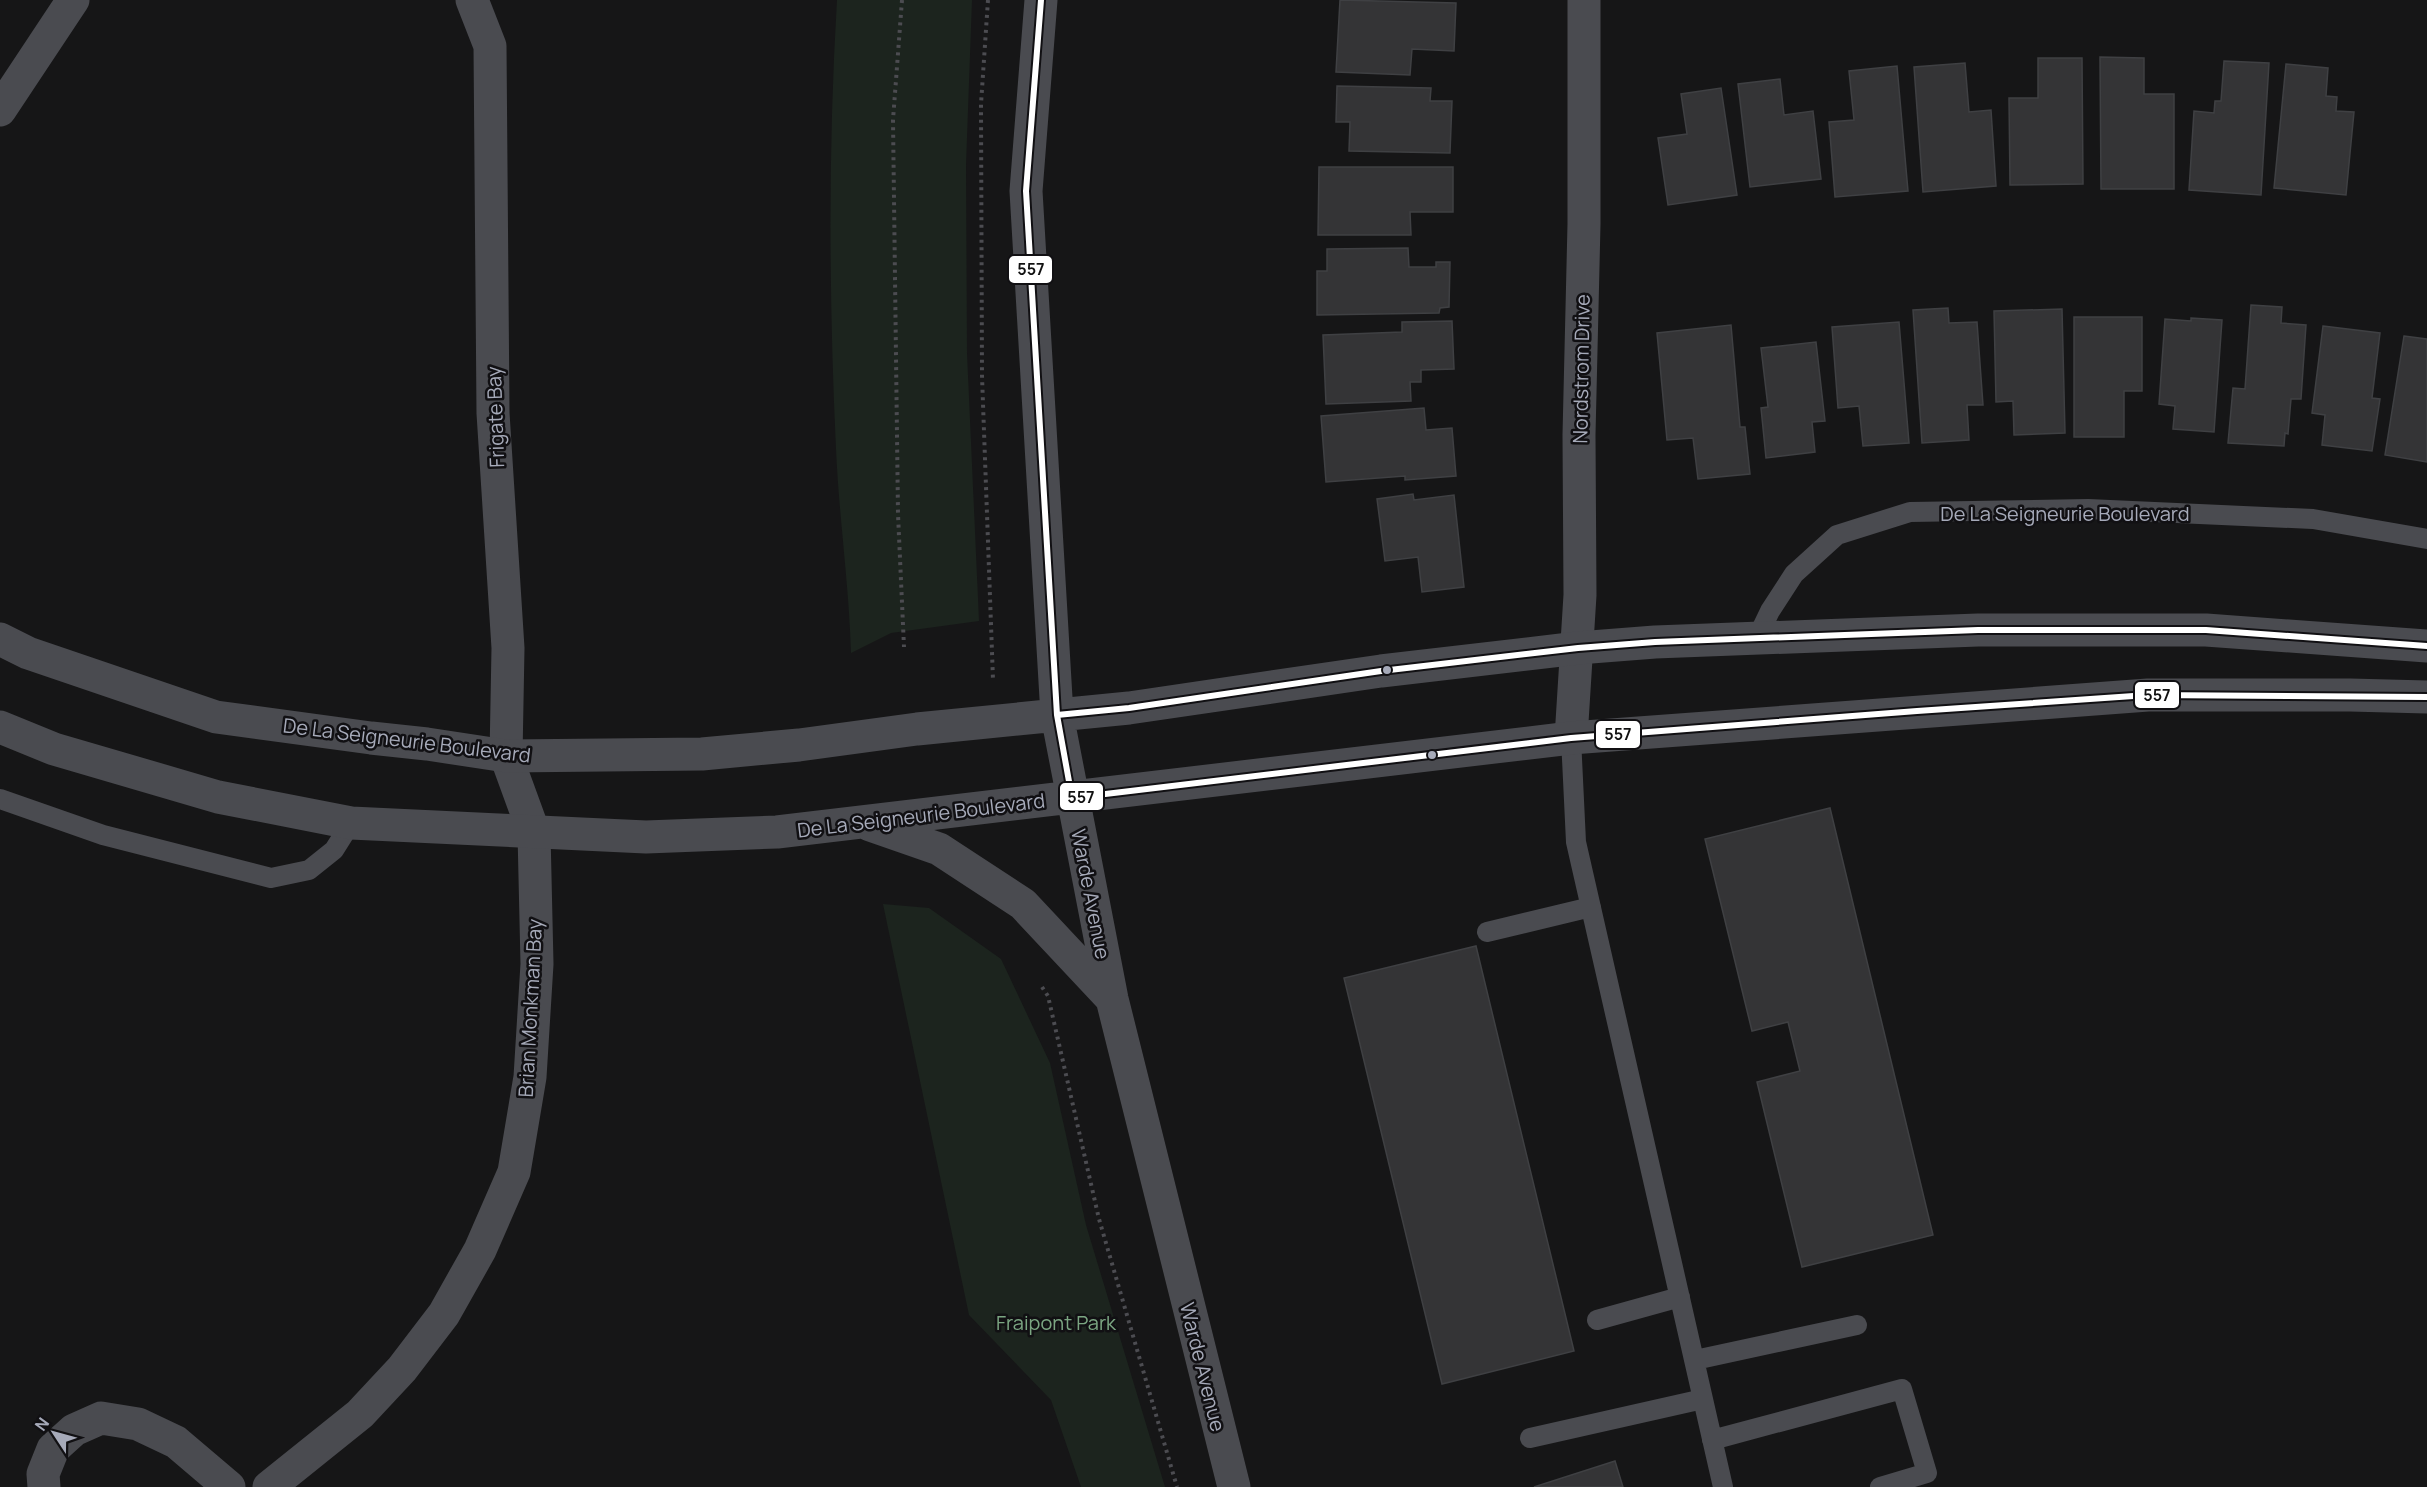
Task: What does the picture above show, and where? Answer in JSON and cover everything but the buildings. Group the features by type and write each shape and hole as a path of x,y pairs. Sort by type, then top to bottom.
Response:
{"street":[{"path":"0,110 73,0"},
{"name":"Frigate Bay","path":"472,0 490,46 493,412 508,648 506,756 534,833"},
{"name":"Warde Avenue","path":"1041,0 1026,191 1057,715 1112,999 1234,1487"},
{"name":"Nordstrom Drive","path":"1571,738 1578,648 1588,1"},
{"name":"De La Seigneurie Boulevard","path":"0,639 28,653 216,717 506,756 702,754 799,745 917,729 1129,708 1381,671 1578,648 1757,638 1978,630 2194,630 2427,646"},
{"name":"De La Seigneurie Boulevard","path":"0,727 54,749 218,797 351,823 646,837 777,832 1571,738 2148,695 2427,697"},
{"path":"863,822 939,849 1023,904 1112,999"},
{"name":"Brian Monkman Bay","path":"269,1487 360,1414 402,1370 444,1314 480,1250 514,1172 530,1077 537,964 534,833"},
{"path":"44,1487 43,1474 53,1449 74,1430 101,1418 138,1424 176,1442 229,1487"}],"lane":[{"name":"De La Seigneurie Boulevard","path":"1757,638 1770,611 1794,574 1837,535 1910,512 2088,509 2313,519 2427,539"},
{"path":"1571,738 1576,842 1723,1487"},
{"path":"0,799 104,835 271,878 309,870 334,850 351,823"},
{"path":"1487,932 1591,908"},
{"path":"1597,1320 1680,1297"},
{"path":"1695,1360 1857,1325"},
{"path":"1712,1440 1902,1389 1927,1473 1880,1487"},
{"path":"1530,1438 1703,1399"}],"path":[{"path":"902,0 893,120 898,514 904,647"},
{"path":"988,0 981,104 982,364 993,680"},
{"path":"1036,978 1048,996 1099,1219 1177,1487"}],"green space":[{"path":"837,0 972,0 966,165 967,353 979,621 891,633 851,653 837,474 832,337 831,168"},
{"name":"Fraipont Park","path":"883,904 929,908 1001,959 1050,1063 1086,1225 1165,1487 1081,1487 1051,1400 969,1315"}],"transit line":[{"name":"557","path":"1041,0 1026,191 1057,715 1072,798 1571,738 1917,711 2148,695 2427,697"},
{"name":"557","path":"1057,715 1129,708 1381,671 1578,648 1655,642 1978,630 2206,630 2427,646"}]}
